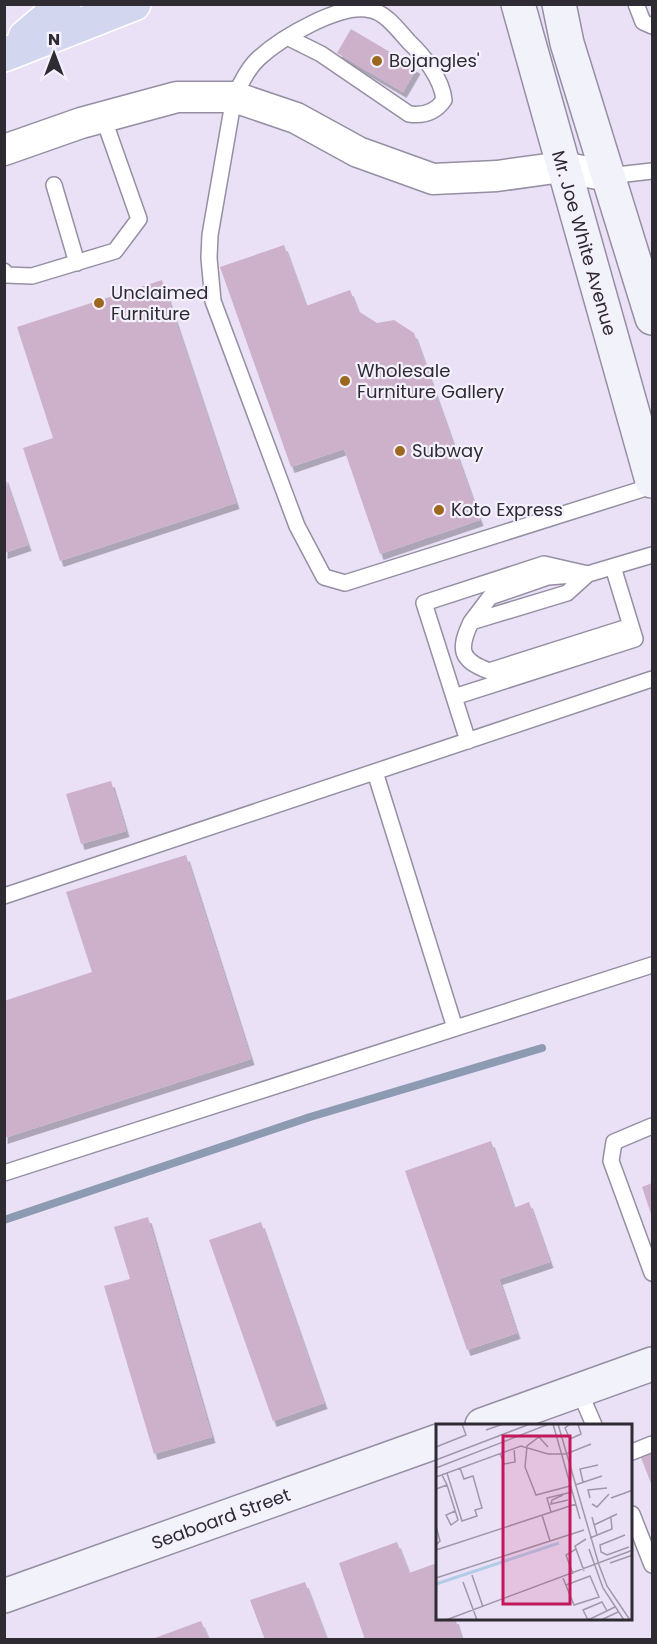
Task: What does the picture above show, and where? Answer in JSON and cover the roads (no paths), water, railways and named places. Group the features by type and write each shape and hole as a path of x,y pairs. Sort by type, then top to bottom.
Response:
{"highway":[{"path":"4,54 64,4"},
{"path":"4,54 134,4"}],"main road":[{"name":"Mr. Joe White Avenue","path":"518,4 562,167 652,480"},
{"path":"566,6 567,43 652,318"},
{"path":"485,1424 652,1364"},
{"name":"Seaboard Street","path":"4,1596 436,1442"}],"street":[{"path":"4,150 103,117 177,98 234,97 296,118 358,153 433,179 497,176 562,167 608,176"}],"lane":[{"path":"636,4 643,22 652,26"},
{"path":"289,38 321,54 409,114 422,116 440,107 444,94 420,52 383,16 372,10 350,8 330,14 289,38 258,59 243,78 234,97 210,235 209,258 213,300 297,526 324,577 345,583 652,486"},
{"path":"4,271 6,275 32,276 115,251 139,219 103,117"},
{"path":"608,176 652,171"},
{"path":"54,185 77,262"},
{"path":"631,626 489,671 471,664 464,652 465,635 471,622 567,593 588,574 652,555"},
{"path":"468,741 424,603 544,564 588,574"},
{"path":"454,697 635,639 613,567"},
{"path":"4,896 652,679"},
{"path":"375,772 455,1028"},
{"path":"4,1173 652,965"},
{"path":"652,1126 614,1142 611,1161 652,1273"},
{"path":"579,1390 594,1424"},
{"path":"633,1452 652,1444"},
{"path":"633,1517 652,1565"}],"waterway":[{"path":"4,1220 310,1117 542,1048"}],"place":[{"name":"Bojangles'","path":"377,61"},
{"name":"Unclaimed Furniture","path":"99,303"},
{"name":"Wholesale Furniture Gallery","path":"345,381"},
{"name":"Subway","path":"400,451"},
{"name":"Koto Express","path":"439,510"}]}
